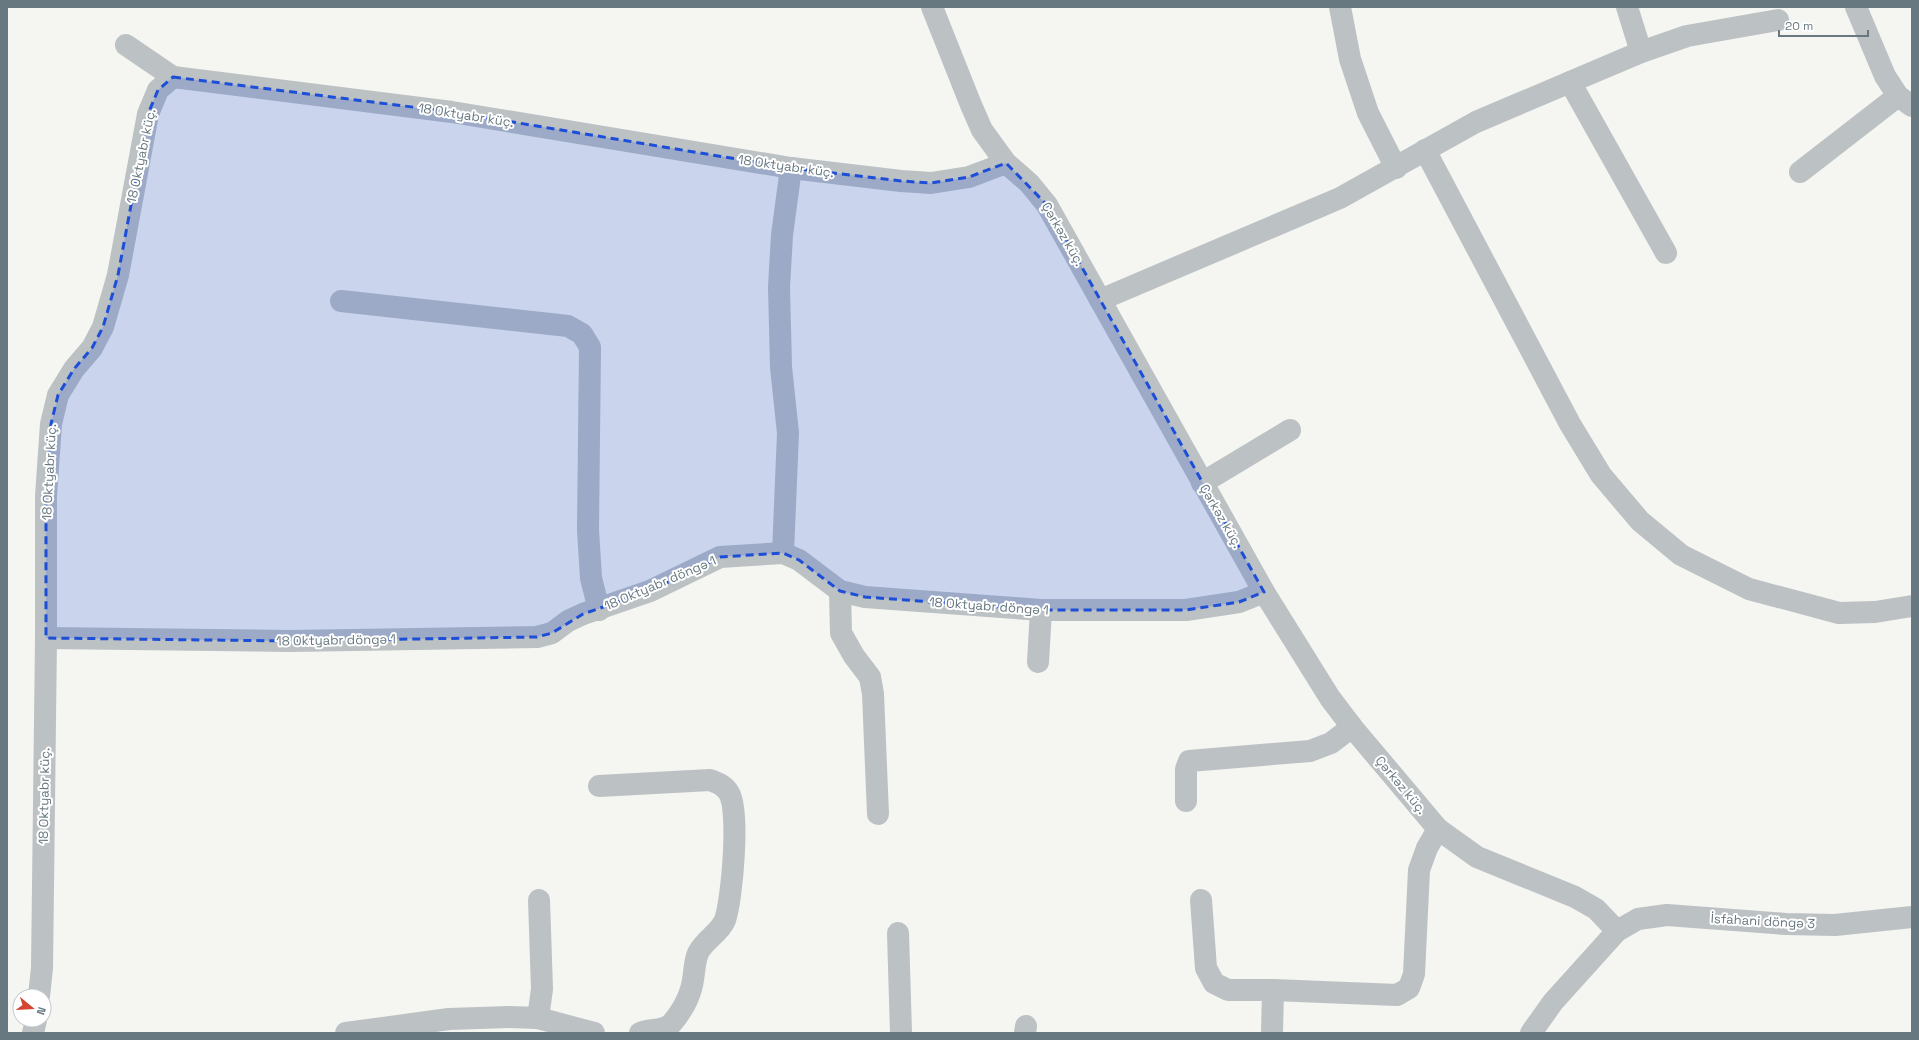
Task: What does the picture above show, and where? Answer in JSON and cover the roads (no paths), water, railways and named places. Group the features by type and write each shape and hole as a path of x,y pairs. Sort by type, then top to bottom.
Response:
{"street":[{"name":"Çərkəz küç.","path":"932,7 982,130 1006,163 1029,182 1047,205 1264,592 1330,698 1352,727 1438,829 1478,857 1575,897 1596,909 1617,931"},
{"path":"1340,7 1350,59 1368,113 1396,168"},
{"path":"1627,7 1641,52"},
{"path":"1800,172 1905,101 1885,76 1856,7"},
{"path":"1100,300 1340,198 1476,122 1641,52 1687,36 1778,20"},
{"path":"126,45 173,77"},
{"name":"18 Oktyabr küç.","path":"40,988 42,968 46,638 46,496 51,424 58,395 74,369 92,348 103,327 118,275 148,114 158,90 173,77 452,112 791,168 931,183 969,177 1006,163"},
{"path":"1570,82 1666,253"},
{"path":"1425,150 1570,424 1601,475 1640,521 1681,555 1749,590 1839,613 1875,612 1912,606"},
{"path":"783,553 788,432 780,367 779,287 782,235 791,168"},
{"path":"341,302 568,326 582,334 590,347 588,530 591,578 599,610"},
{"path":"1202,483 1290,430"},
{"name":"18 Oktyabr döngə 1","path":"46,638 289,641 537,637 552,633 568,621 583,614 599,610 650,591 720,557 783,553 799,560 840,591 865,597 1041,610 1186,610 1239,602 1264,592"},
{"path":"840,591 841,633 854,656 870,677 873,694 878,814"},
{"path":"1038,662 1041,610"},
{"path":"1186,801 1186,769 1189,761 1310,752 1331,743 1352,727"},
{"path":"599,786 710,780 722,784 730,794 735,818 730,903 724,922 702,945 697,955 690,992 671,1024 664,1029 647,1030 640,1033"},
{"path":"1201,900 1206,968 1214,983 1228,990 1273,990 1397,995 1409,988 1414,974 1419,870 1427,848 1438,829"},
{"path":"538,1018 542,989 539,900"},
{"name":"İsfahani döngə 3","path":"1531,1033 1553,1002 1617,931 1638,919 1667,915 1786,924 1835,925 1912,918"},
{"path":"898,933 901,1033"},
{"path":"1272,1033 1273,990"},
{"path":"346,1033 449,1019 508,1017 538,1018 594,1033"}]}
